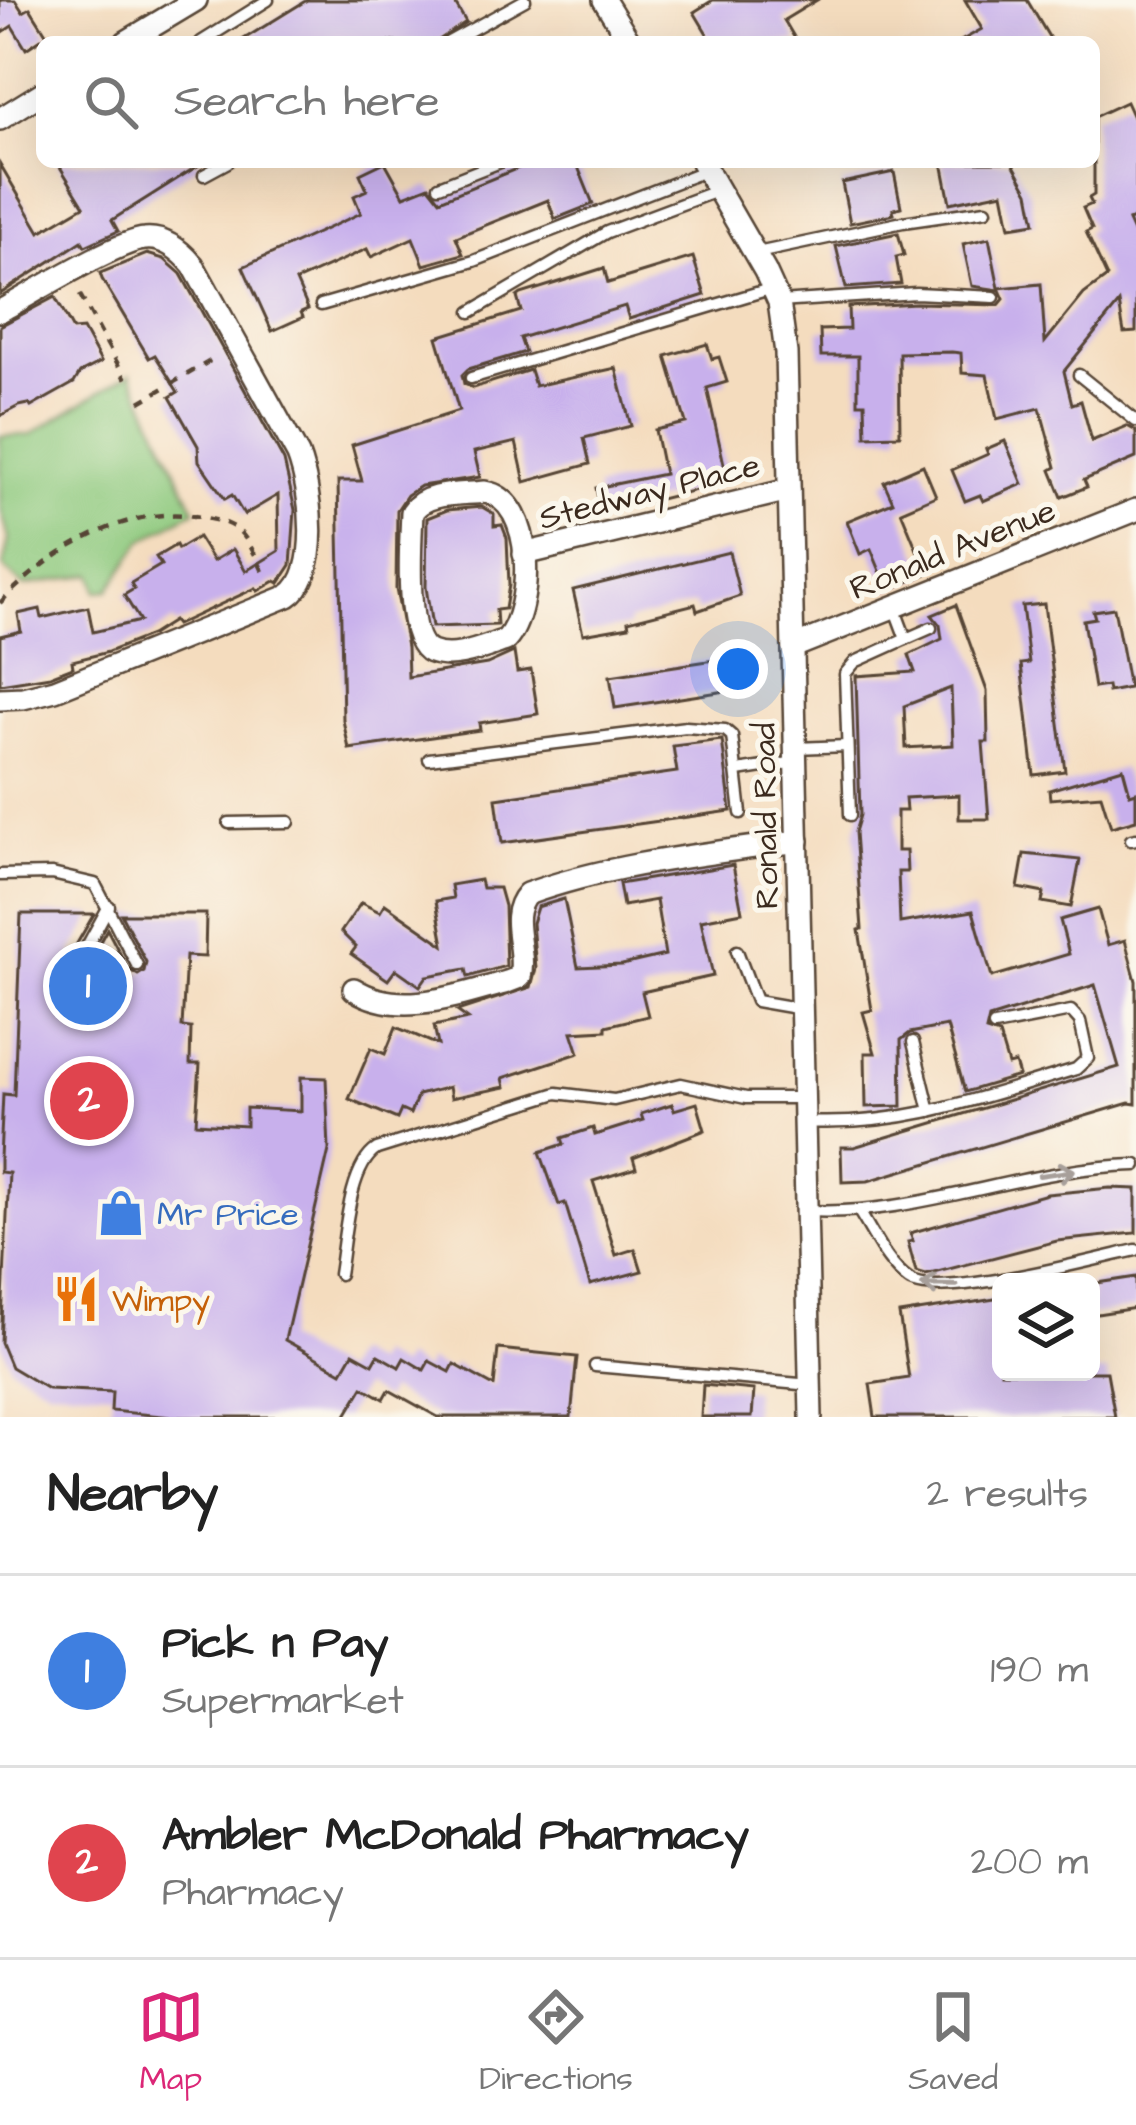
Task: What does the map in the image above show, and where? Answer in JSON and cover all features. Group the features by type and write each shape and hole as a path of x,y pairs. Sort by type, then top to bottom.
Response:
{"street":[{"path":"136,36 196,0"},
{"path":"604,0 626,36"},
{"path":"0,119 36,97"},
{"name":"Ronald Road","path":"710,174 776,295 786,353 811,1417"},
{"path":"0,310 130,242 166,243 193,265 307,478 308,572 298,590 279,600 56,690 0,699"},
{"name":"Stedway Place","path":"524,554 790,490"},
{"path":"500,494 514,509 524,554 521,613 506,640 449,655 424,647 412,621 412,512 418,503 448,496 500,494"},
{"name":"Ronald Avenue","path":"793,647 1136,509"},
{"path":"354,989 378,1001 412,1004 507,982 520,977 523,963 516,912 526,894 657,862 798,841"}],"lane":[{"path":"211,36 268,0"},
{"path":"458,36 505,5 525,0"},
{"path":"204,175 217,168"},
{"path":"439,186 485,168"},
{"path":"321,305 475,261 710,174"},
{"path":"471,312 710,174"},
{"path":"757,253 986,210"},
{"path":"471,378 776,295 994,297"},
{"path":"1078,375 1136,421"},
{"path":"894,607 906,639"},
{"path":"850,815 845,674 855,662 932,628"},
{"path":"429,759 699,726 730,732 741,813"},
{"path":"738,771 847,746"},
{"path":"229,823 289,822"},
{"path":"0,875 75,877 94,884 137,965"},
{"path":"81,957 108,904"},
{"path":"737,951 756,1001 802,1009"},
{"path":"805,1122 882,1122 930,1112 1076,1069 1088,1058 1080,1021 1071,1011 994,1026"},
{"path":"914,1042 930,1112"},
{"path":"339,1274 362,1162 377,1149 557,1093 614,1100 682,1084 746,1098 804,1098"},
{"path":"807,1211 860,1213 1026,1178 1136,1165"},
{"path":"860,1213 897,1268 918,1285 953,1287 1136,1250"},
{"path":"596,1366 811,1385"}],"path":[{"path":"69,274 125,379"},
{"path":"140,402 238,345"},
{"path":"0,603 25,577 79,542 138,518 174,514 221,521 241,532 279,600"}],"green space":[{"path":"131,373 195,510 142,541 109,590 97,591 93,574 24,586 3,567 9,539 0,506 0,436 30,435"}],"building":[{"path":"0,0 15,0 23,12 30,8 47,35 36,36 36,42 26,49 12,26 0,34"},
{"path":"307,0 453,0 466,22 445,36 249,36"},
{"path":"713,0 817,0 784,20 793,36 708,36 694,12"},
{"path":"965,0 1027,0 1048,36 970,36 982,29"},
{"path":"1126,102 1136,124 1136,218 1128,221 1136,239 1136,332 1124,333 1119,303 1064,371 1072,404 1081,401 1092,441 1127,426 1136,431 1136,458 1084,480 1087,487 1062,497 1051,470 1056,467 1040,408 997,419 987,375 962,373 961,353 952,352 899,353 900,435 866,436 865,403 858,403 858,356 821,356 820,330 849,329 848,307 999,305 1004,299 1000,290 972,286 963,244 989,238 999,288 1041,284 1045,342 1084,294 1107,277 1086,232 1092,229 1083,208 1092,204 1094,168 1100,168 1100,114"},
{"path":"0,164 40,232 84,206 61,168 194,168 112,220 118,231 85,246 82,241 0,294"},
{"path":"388,168 404,196 429,186 440,200 518,168 578,168 593,204 555,219 548,200 456,237 463,254 424,265 413,238 371,257 367,249 296,281 308,309 301,312 303,317 272,331 243,267 361,213 354,196 367,190 360,174"},
{"path":"943,168 1015,168 1029,192 1035,223 1010,227 1003,192 950,203"},
{"path":"894,172 901,207 893,209 894,214 850,223 842,183"},
{"path":"898,233 904,255 896,257 901,284 846,288 836,246"},
{"path":"147,254 164,259 181,274 284,461 295,510 291,565 279,583 256,588 176,625 173,621 108,652 72,661 73,667 50,676 0,684 0,636 21,631 18,614 40,609 42,618 88,607 93,632 140,621 124,595 134,589 131,583 161,565 156,557 176,545 178,549 198,537 213,561 233,549 246,571 279,551 278,495 244,515 232,495 225,499 199,461 198,446 170,397 178,392 155,355 149,358 102,279 100,273"},
{"path":"693,257 705,295 629,319 625,306 520,338 525,352 462,375 464,384 473,388 530,370 535,386 616,368 631,426 584,438 590,464 525,482 516,442 474,452 480,477 421,486 397,510 396,589 408,677 487,664 514,652 517,672 531,670 538,714 479,723 480,730 349,749 343,720 338,481 362,481 352,445 459,411 437,337 521,311 517,297 521,294 604,268 608,283"},
{"path":"55,297 73,330 83,329 101,362 31,407 19,406 0,416 0,326"},
{"path":"707,344 712,359 719,357 727,382 707,388 728,482 601,514 596,488 664,474 655,430 686,423 666,356"},
{"path":"1005,441 1023,484 983,501 980,495 965,501 952,470"},
{"path":"923,465 936,496 901,511 927,574 888,590 871,549 860,554 847,521 893,502 884,482"},
{"path":"482,507 494,514 494,526 502,525 507,538 505,609 496,610 497,625 432,627 426,587 427,518 447,510"},
{"path":"729,552 740,596 697,611 695,604 628,621 629,626 583,634 573,590"},
{"path":"1044,604 1065,771 1034,775 1021,664 1029,663 1022,606"},
{"path":"956,605 987,691 988,742 983,742 989,819 959,819 959,795 905,798 906,811 897,811 897,851 906,851 907,872 898,872 900,923 973,911 992,977 1069,954 1060,920 1098,909 1108,945 1125,940 1136,981 1136,1104 868,1181 842,1182 841,1147 1119,1067 1095,985 989,1018 986,1031 999,1035 1008,1065 1015,1063 1019,1076 965,1092 947,1026 910,1033 901,1040 902,1106 866,1107 865,1053 875,1053 863,1012 872,1010 859,930 856,676 915,672 909,655 942,639 932,615","holes":["951,688 953,745 906,748 904,706"]},
{"path":"1114,608 1129,688 1108,692 1107,686 1094,688 1083,620 1095,618 1093,611"},
{"path":"734,657 739,689 615,708 610,676"},
{"path":"722,740 731,811 502,843 496,798 677,772 673,746"},
{"path":"1123,768 1130,794 1136,792 1136,820 1111,827 1101,795 1050,799 1049,790"},
{"path":"1024,854 1080,860 1071,907 1042,902 1044,893 1018,888"},
{"path":"733,865 742,912 701,920 713,976 642,992 648,1016 606,1026 606,1030 572,1032 579,1053 503,1078 505,1087 451,1098 449,1087 418,1095 410,1114 401,1110 397,1119 349,1099 371,1048 385,1054 396,1027 438,1045 434,1026 468,1019 457,1011 531,987 536,968 532,923 537,907 564,899 578,967 622,965 665,955 656,900 623,906 619,884"},
{"path":"480,880 482,888 499,888 506,966 468,977 466,969 427,976 420,986 396,969 388,980 351,954 356,947 341,932 361,903 380,912 385,904 444,945 436,901 453,898 451,885"},
{"path":"21,914 94,914 72,952 73,963 87,965 107,929 128,969 138,975 146,962 121,914 206,914 205,957 186,956 182,1027 191,1028 190,1064 200,1064 196,1123 246,1126 246,1108 301,1111 301,1077 326,1078 329,1150 285,1340 342,1372 353,1353 373,1364 378,1355 399,1367 404,1358 424,1370 429,1361 450,1372 454,1364 494,1386 498,1349 577,1357 571,1417 438,1417 389,1390 384,1399 363,1387 345,1417 172,1417 111,1411 112,1392 48,1389 11,1367 1,1343 9,1173 0,1172 0,1158 3,1094 14,1095"},
{"path":"697,1103 705,1130 633,1158 636,1168 593,1181 616,1255 635,1249 642,1271 590,1285 565,1203 559,1205 540,1152 564,1144 562,1138 593,1128 595,1135 643,1120 641,1114 672,1104 674,1110"},
{"path":"1136,1189 1136,1233 1057,1241 926,1275 916,1272 910,1233 1047,1194"},
{"path":"1136,1277 1136,1308 1100,1314 1100,1283"},
{"path":"992,1299 992,1381 1100,1381 1100,1372 1107,1372 1115,1417 875,1417 870,1384 909,1378 899,1314"},
{"path":"703,1385 754,1390 752,1417 701,1417"}],"place":[{"name":"Pick n Pay","path":"88,986"},
{"name":"Ambler McDonald Pharmacy","path":"89,1101"},
{"name":"Mr Price","path":"121,1213"},
{"name":"Wimpy","path":"76,1299"}]}
